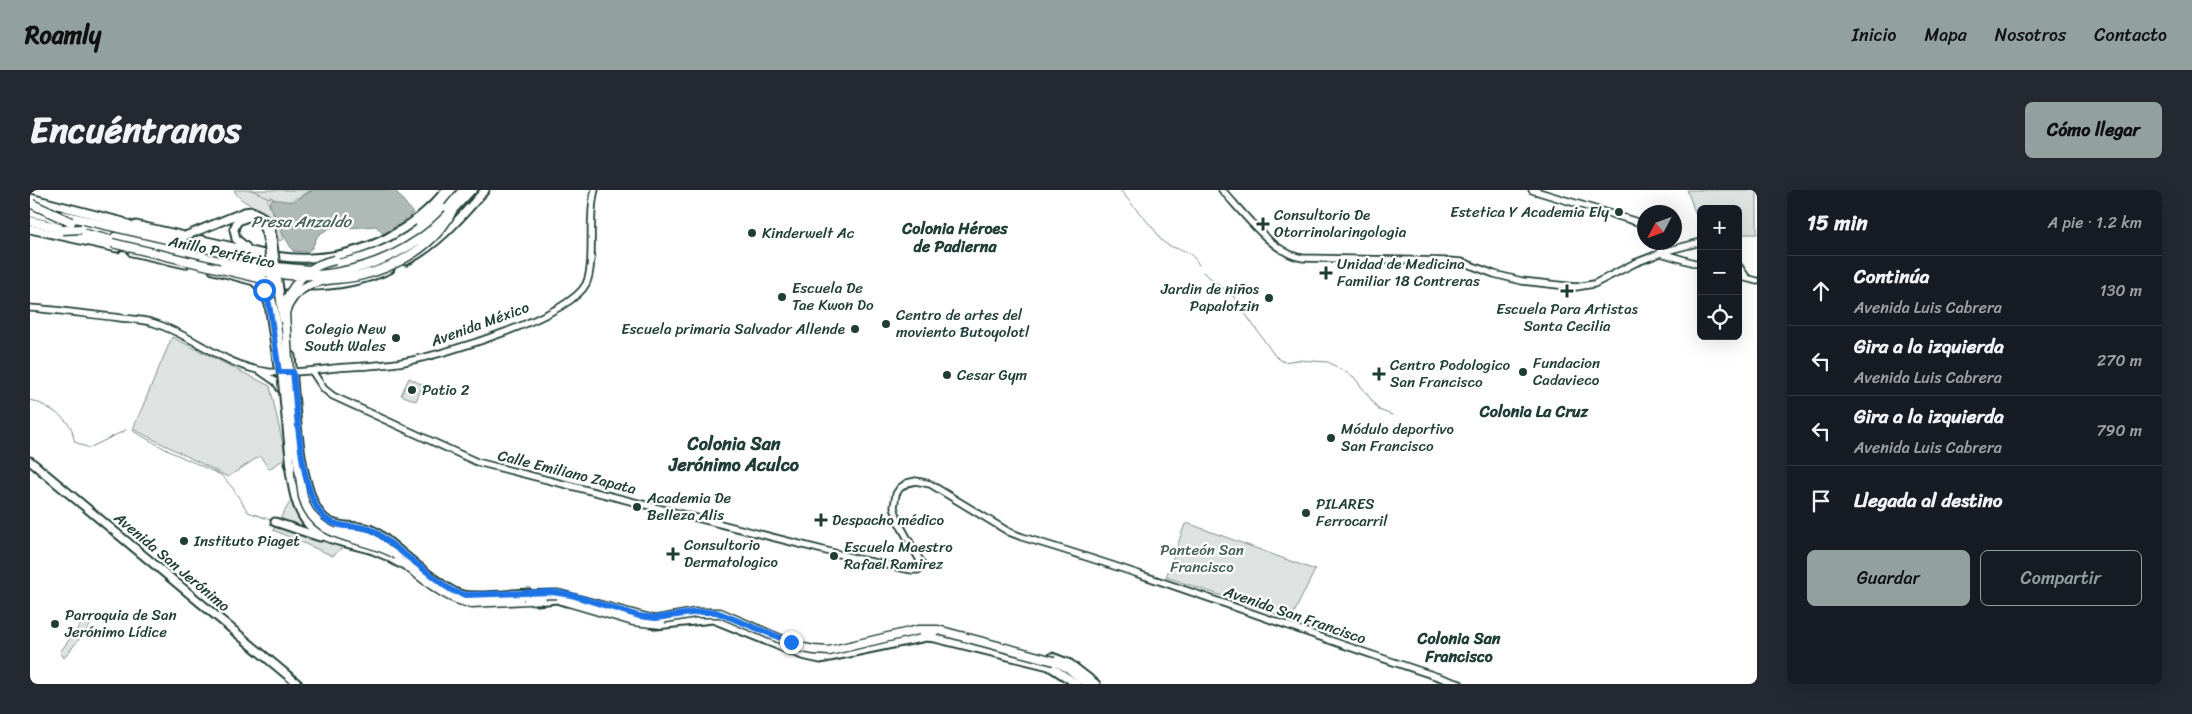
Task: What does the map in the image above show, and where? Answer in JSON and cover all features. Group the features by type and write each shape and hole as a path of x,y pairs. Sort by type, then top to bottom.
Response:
{"highway":[{"path":"281,373 281,328 284,304 304,273 323,262 363,254 400,238 429,216 454,190"},
{"path":"30,210 71,222 265,266 315,270 349,265 397,248 442,215 461,190"},
{"name":"Anillo Periférico","path":"30,210 274,264 315,267 348,262 375,254 408,237 431,221 461,190"},
{"path":"30,216 224,262 290,275 316,275 350,270 378,261 405,248 419,240 471,190"},
{"name":"Anillo Periférico","path":"30,222 59,227 267,278 317,279 351,274 379,265 400,255 428,237 471,190"},
{"path":"30,203 71,222"},
{"path":"392,552 366,541 326,530 308,510 303,497 298,463 287,363 285,317 291,299 299,291 312,284 378,271 426,245 442,229 453,209"},
{"path":"118,221 190,246"},
{"path":"30,222 62,230 81,229"},
{"path":"59,227 112,243 259,278 264,280 272,291"},
{"path":"224,262 250,273 268,291 299,495 303,509 309,519 324,533 376,548 389,554 456,600 471,603 557,599 633,622 654,625 702,617 718,617 798,651 818,655 911,637 937,636 1054,663"},
{"path":"290,279 317,286"},
{"path":"303,476 308,503 316,516 322,521 335,529 374,537 451,594 464,598 552,594 655,620 717,613 730,616 799,647 821,651 829,651 918,630 938,630 1054,663 1082,681"}],"main road":[{"path":"30,198 118,221 280,257 310,258 327,257 372,244 394,235 418,219 434,205 446,190"},
{"path":"30,228 255,282 301,286 335,285 372,277 424,252 449,230 485,190"},
{"path":"282,314 288,300 299,285 377,268 413,250 474,202"},
{"path":"186,236 244,212 252,211 263,217 271,230 303,476"},
{"path":"263,253 241,245 235,237 234,229 237,222 254,217 263,224 267,236 272,291 278,324 291,468 303,516"},
{"path":"94,242 112,243"},
{"path":"255,282 264,290 269,304 281,373 280,388 294,492 303,516 314,530 335,540"},
{"path":"301,286 291,298 287,309 307,503 312,514 322,525 331,530 348,534 371,528 392,552 446,596 461,603 479,604 556,599 653,626 687,619 711,618 722,613"},
{"path":"282,404 285,400 291,399 296,405"},
{"name":"Avenida San Jerónimo","path":"30,461 298,684"},
{"path":"275,522 318,537 392,552 453,591 465,595 552,592 571,595 639,616 675,621 713,619 789,645 823,649 923,627 953,631 1053,657 1070,664 1082,681"},
{"path":"675,621 698,612 722,613 820,659 926,638 952,642 1049,666 1082,681 1096,684"},
{"path":"952,642 953,631"}],"street":[{"name":"Avenida México","path":"258,370 281,373 407,361 462,346 507,330 569,302 585,284 589,274 590,213 595,190"},
{"path":"1222,190 1274,246 1289,256 1300,258 1455,261 1522,281 1576,287 1594,284 1660,250"},
{"path":"1532,190 1637,222"},
{"path":"1682,245 1697,243"},
{"path":"1664,250 1697,264"},
{"path":"1742,271 1748,280"},
{"path":"1742,278 1757,281"},
{"path":"30,308 154,323 213,352 258,370 276,382 280,388"},
{"name":"Calle Emiliano Zapata","path":"312,371 324,389 333,396 477,462 862,560 912,570 918,570 923,566"},
{"name":"Avenida San Francisco","path":"923,566 899,523 894,507 894,500 900,488 907,483 916,481 930,484 1009,532 1022,537 1137,572 1368,654 1460,684"}],"green space":[{"path":"234,190 313,190 287,202 277,201 271,197 267,200 284,239 279,241 274,227 262,211 241,199"},
{"path":"1687,190 1757,190 1757,234 1742,234 1742,205 1697,205 1697,218"},
{"path":"172,337 270,386 286,458 269,469 260,456 228,477 133,429"},
{"name":"Patio 2","path":"409,378 423,385 416,401 401,395"},
{"path":"292,499 314,528 347,543 333,556 273,530"},
{"name":"Panteón San Francisco","path":"1185,524 1190,524 1315,570 1291,619 1166,577"},
{"path":"86,617 93,622 64,658 60,652"}],"water":[{"name":"Presa Anzaldo","path":"313,190 395,190 413,213 399,225 383,234 376,226 350,228 340,226 330,228 318,235 312,248 307,252 293,251 279,227 269,202 272,199 293,202"}],"waterway":[{"path":"252,190 269,198"},
{"path":"1120,190 1162,241 1167,245 1191,254 1199,265"},
{"path":"1203,272 1233,296 1275,356 1284,362 1297,360 1328,362 1354,377 1379,410 1392,415"},
{"path":"30,400 46,406 63,418 71,428 75,442 89,448 126,430"},
{"path":"133,431 171,452 221,475 232,487 248,512 271,520"}],"place":[{"name":"Estetica Y Academia Ely","path":"1619,212"},
{"name":"Consultorio De Otorrinolaringologia","path":"1263,224"},
{"name":"Kinderwelt Ac","path":"752,233"},
{"name":"Unidad de Medicina Familiar 18 Contreras","path":"1326,273"},
{"name":"Escuela Para Artistas Santa Cecilia","path":"1567,291"},
{"name":"Escuela De Tae Kwon Do","path":"782,297"},
{"name":"Jardin de niños Papalotzin","path":"1269,298"},
{"name":"Centro de artes del moviento Butoyolotl","path":"886,324"},
{"name":"Escuela primaria Salvador Allende","path":"855,329"},
{"name":"Colegio New South Wales","path":"396,338"},
{"name":"Fundacion Cadavieco","path":"1523,372"},
{"name":"Centro Podologico San Francisco","path":"1379,374"},
{"name":"Cesar Gym","path":"947,375"},
{"name":"Patio 2","path":"412,390"},
{"name":"Módulo deportivo San Francisco","path":"1331,438"},
{"name":"Academia De Belleza Alis","path":"637,507"},
{"name":"PILARES Ferrocarril","path":"1306,513"},
{"name":"Despacho médico","path":"821,520"},
{"name":"Instituto Piaget","path":"184,541"},
{"name":"Consultorio Dermatologico","path":"673,554"},
{"name":"Escuela Maestro Rafael Ramirez","path":"834,556"},
{"name":"Parroquia de San Jerónimo Lídice","path":"55,624"}],"district":[{"name":"Colonia Héroes de Padierna","path":"955,237"},
{"name":"Colonia La Cruz","path":"1534,411"},
{"name":"Colonia San Jerónimo Aculco","path":"734,454"},
{"name":"Colonia San Francisco","path":"1459,647"}],"route":[{"path":"264,290 269,304 279,372 293,372 304,474 312,502 321,516 334,524 347,528 371,528 458,594 552,592 571,595 639,616 656,618 698,612 716,612 748,622 791,642"}]}
